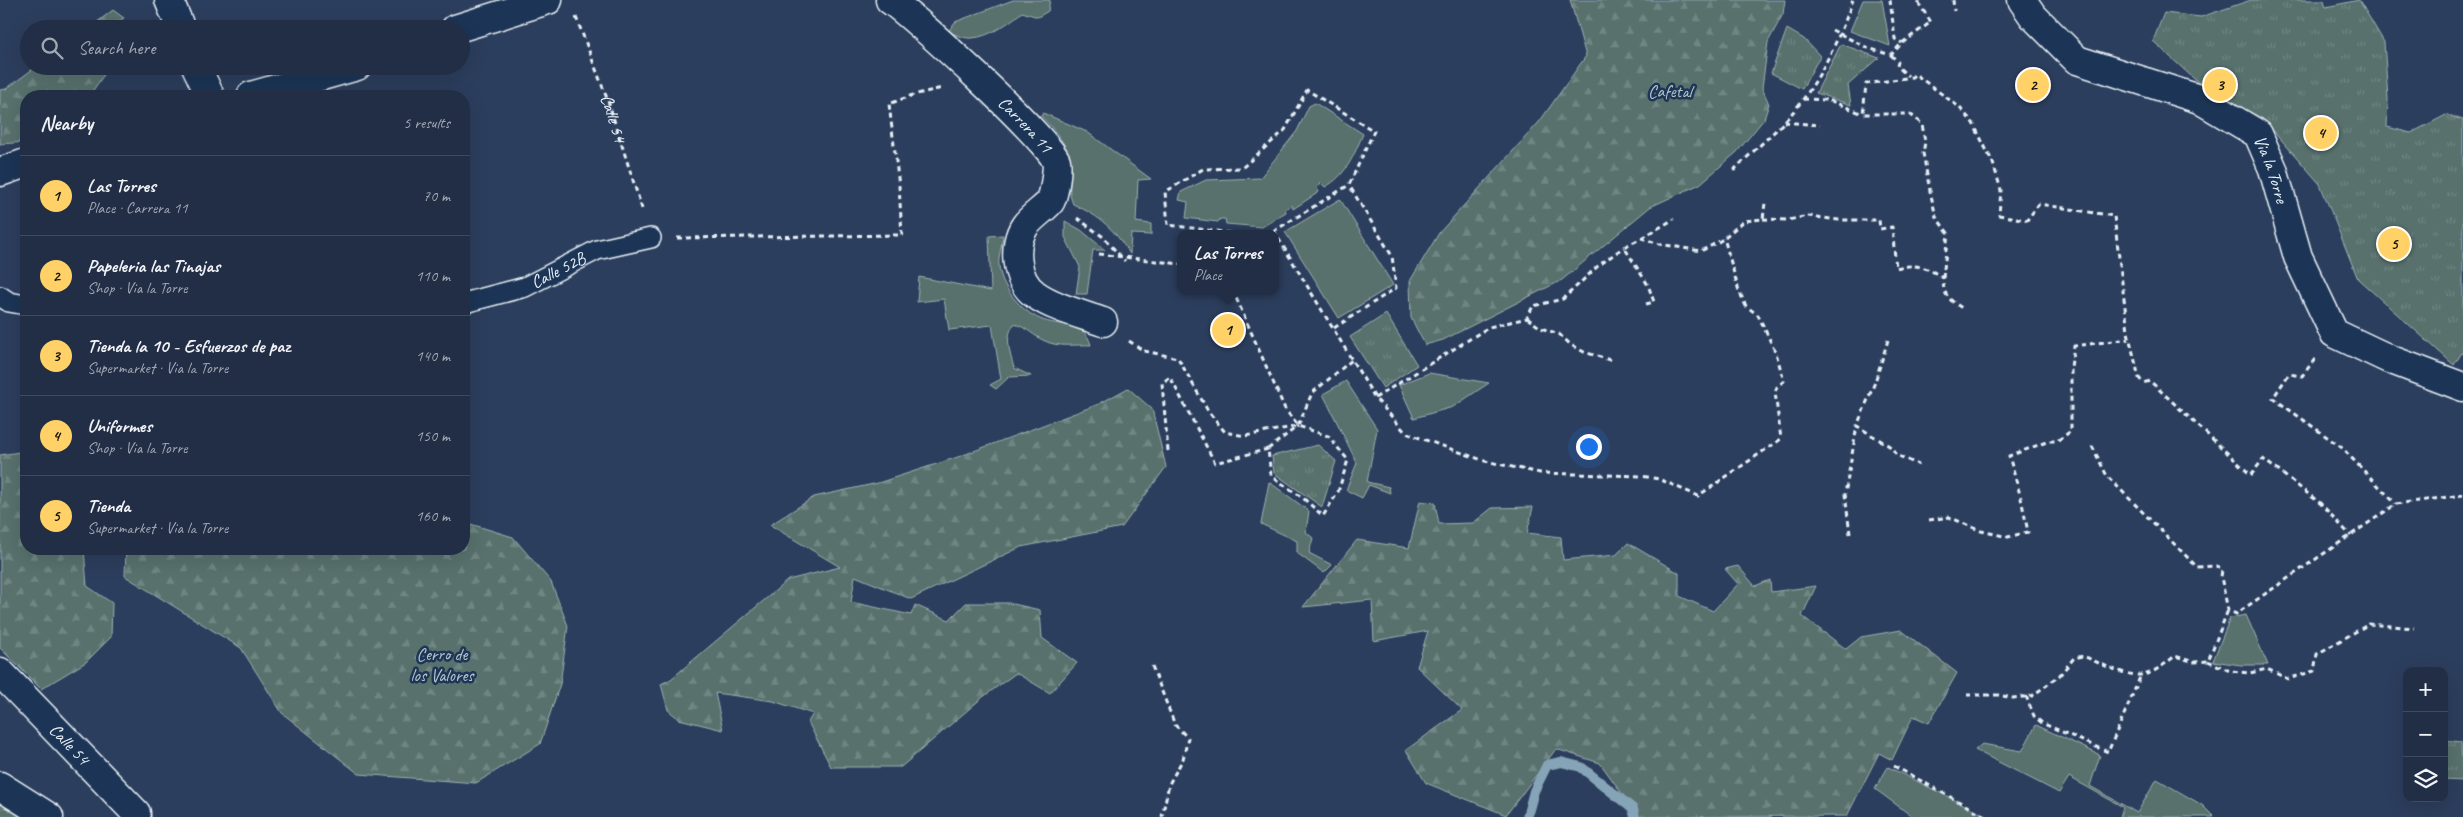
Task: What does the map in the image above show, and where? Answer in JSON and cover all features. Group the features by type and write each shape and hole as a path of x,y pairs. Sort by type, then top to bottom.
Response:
{"street":[{"path":"169,0 177,20"},
{"name":"Carrera 11","path":"890,0 981,82 1048,146 1056,162 1056,174 1051,201"},
{"name":"Via la Torre","path":"2022,0 2033,16 2077,60 2199,99 2258,134 2273,169 2298,257 2334,333 2389,360 2463,387"},
{"path":"470,25 560,5"},
{"path":"200,75 207,90"},
{"path":"272,90 325,75"},
{"path":"0,172 20,165"},
{"path":"1051,201 1033,216 1019,237 1018,267 1034,294 1048,302 1103,322"},
{"name":"Calle 54","path":"0,672 136,813 136,817"},
{"path":"0,786 49,817"}],"lane":[{"name":"Calle 52B","path":"470,301 525,287 597,250 650,238"},
{"path":"0,296 9,302 20,304"}],"path":[{"path":"1736,171 1735,169 1784,122 1802,99 1839,35 1853,0"},
{"path":"1890,0 1892,32 1895,39 1902,43"},
{"path":"1891,54 1902,43 1931,22 1918,0"},
{"path":"1953,0 1954,11"},
{"name":"Calle 54","path":"560,5 608,101 650,238"},
{"path":"1832,30 1868,48 1891,54 1898,62 1897,66 1908,76"},
{"path":"1862,114 1866,84 1915,74 1950,103 1959,107 1973,123 1993,163 2000,190 1999,214 2027,220 2039,204 2114,216 2129,339 2143,383 2150,381 2251,475 2263,460 2320,503 2351,536"},
{"path":"650,238 902,235 899,186 889,104 919,92 981,82"},
{"path":"1208,230 1168,225 1165,192 1204,169 1242,168 1285,130 1307,90 1374,131 1349,186 1276,230"},
{"path":"1802,99 1829,100 1862,114 1910,114 1922,124 1925,142 1923,153 1936,217 1948,233 1943,290 1946,297 1962,308"},
{"path":"1784,122 1820,125"},
{"path":"1334,328 1396,288 1392,256 1349,186"},
{"path":"1051,201 1102,236 1125,261"},
{"path":"1764,219 1765,203"},
{"path":"1642,238 1659,244 1702,251 1724,238 1744,221 1764,219 1788,220 1808,216 1839,220 1879,220 1880,228 1892,227 1896,268 1920,265 1943,278"},
{"path":"1527,318 1533,306 1563,299 1598,266 1624,247 1674,219"},
{"path":"1279,239 1375,398 1406,433 1486,461 1540,473 1641,476 1660,479 1698,496 1781,439 1775,392 1777,387 1784,381 1779,362 1758,315 1746,306 1739,290 1724,238"},
{"path":"1624,247 1648,285 1654,302 1646,304"},
{"path":"1099,254 1177,264"},
{"path":"1235,295 1285,409 1298,426"},
{"path":"1375,398 1489,327 1527,318 1541,328 1560,334 1571,345 1584,352 1610,360"},
{"path":"1103,322 1144,351 1178,358 1208,412 1226,432 1245,436 1298,426 1328,436 1348,460 1338,492 1323,516 1303,498 1271,476 1268,449"},
{"path":"1930,520 1949,517 1982,531 2008,537 2028,532 2022,498 2009,456 2049,441 2057,441 2072,431 2071,367 2074,346 2129,339"},
{"path":"1850,534 1845,494 1858,426 1870,390 1875,382 1888,340"},
{"path":"1168,451 1162,383 1170,377 1215,464 1268,449 1298,426 1312,393 1352,360"},
{"path":"2294,375 2289,374 2273,398 2342,448 2396,504"},
{"path":"1858,426 1891,447 1897,455 1919,465"},
{"path":"2092,446 2107,476 2166,538 2197,567 2216,566 2222,570 2221,577 2228,610 2208,661"},
{"path":"2228,610 2236,614 2396,504 2463,495"},
{"path":"1967,695 1998,695 2012,698 2032,696 2059,676 2074,658 2083,656 2107,666 2141,675 2158,668 2175,656 2194,662 2208,661 2230,671 2250,673 2267,669 2288,679 2314,671 2317,654 2369,624 2414,628"},
{"path":"1152,666 1175,725 1188,738 1183,759 1169,784 1162,817"},
{"path":"2026,696 2034,716 2042,723 2108,752 2141,675"},
{"path":"1894,766 1987,817"}],"green space":[{"path":"1013,0 1050,0 1048,11 1038,17 1022,12 1005,25 985,35 969,38 948,32 955,22"},
{"name":"Cafetal","path":"1570,0 1785,0 1783,14 1768,42 1762,88 1769,104 1764,119 1737,152 1700,184 1650,207 1562,280 1443,340 1425,345 1411,318 1410,281 1439,233 1540,121 1586,56"},
{"path":"1863,0 1882,0 1890,46 1850,31"},
{"path":"2251,0 2324,0 2326,7 2359,0 2384,42 2388,99 2387,127 2411,133 2446,115 2463,120 2463,351 2454,365 2358,279 2320,184 2263,119 2204,88 2153,41 2164,13 2201,17"},
{"path":"113,10 124,18 121,20 100,20"},
{"path":"1787,29 1804,39 1820,56 1802,89 1771,73"},
{"path":"1841,44 1879,58 1848,85 1851,105 1816,93"},
{"path":"25,75 104,75 93,90 20,90 20,142 0,144 0,90 6,89"},
{"path":"1315,103 1363,134 1356,150 1339,177 1325,187 1321,183 1317,188 1319,192 1293,209 1292,205 1285,209 1286,212 1262,227 1226,224 1225,219 1220,219 1218,222 1186,218 1188,202 1179,200 1181,192 1206,180 1260,178 1297,131 1309,106"},
{"path":"1043,113 1087,132 1151,179 1138,180 1136,222 1151,224 1151,235 1131,234 1130,254 1106,224 1073,204 1070,190 1071,165 1068,151 1051,126 1041,116"},
{"path":"1340,199 1393,285 1339,318 1285,232"},
{"path":"1065,221 1081,230 1105,250 1093,250 1087,294 1076,294 1080,267 1065,237"},
{"path":"1003,235 999,266 1004,282 1013,297 1026,310 1040,319 1083,331 1091,345 1050,343 1023,327 1014,324 1009,340 1014,368 1031,376 1009,377 996,389 990,385 1001,379 992,325 949,330 944,299 917,302 919,277 991,291 989,236"},
{"path":"1386,314 1417,365 1383,388 1350,337"},
{"path":"1429,373 1489,383 1453,407 1414,418 1399,385"},
{"path":"1346,381 1377,429 1367,482 1389,487 1390,493 1369,485 1362,498 1346,490 1357,463 1323,394"},
{"path":"1128,388 1152,409 1166,467 1122,527 1021,547 911,599 855,576 851,602 911,615 915,605 949,620 966,603 1009,603 1040,610 1042,638 1077,663 1050,693 1016,673 983,697 901,767 831,767 808,722 813,714 773,701 715,693 723,730 679,719 668,710 661,684 671,679 788,580 840,567 770,525 814,497 878,483 958,457 1099,404"},
{"path":"1318,445 1336,461 1322,507 1274,473 1272,456"},
{"path":"20,452 20,555 84,555 87,586 112,603 111,637 86,662 41,689 0,648 0,455"},
{"path":"1269,482 1309,511 1306,532 1313,538 1309,553 1332,565 1324,573 1297,553 1297,541 1261,524"},
{"path":"1420,501 1435,503 1439,524 1473,523 1492,508 1533,507 1527,533 1561,537 1563,560 1616,555 1628,543 1679,573 1679,596 1713,611 1738,584 1725,569 1738,566 1755,586 1770,580 1771,592 1816,586 1802,616 1846,649 1861,637 1901,630 1957,673 1929,723 1913,716 1892,760 1879,753 1847,816 1639,817 1600,763 1556,749 1506,815 1426,783 1406,750 1462,710 1417,667 1428,631 1374,641 1372,600 1303,607 1357,540 1409,548"},
{"name":"Cerro de los Valores","path":"470,524 513,537 551,582 568,626 560,684 540,744 476,783 359,774 282,713 241,648 125,576 126,555 470,555"},
{"path":"2246,615 2268,665 2241,665 2213,661 2230,618"},
{"path":"2036,725 2100,755 2090,786 2137,813 2157,779 2202,805 2214,817 2120,817 2123,807 2069,777 2059,793 1975,750 1982,744 2022,751"},
{"path":"2448,740 2461,742 2463,781 2448,780"},
{"path":"1888,767 1989,817 1913,817 1875,789"},
{"path":"0,797 27,817 0,817"}],"waterway":[{"path":"1527,817 1534,791 1547,765 1561,762 1581,767 1633,809 1635,817"}],"place":[{"name":"Papeleria las Tinajas","path":"2033,85"},
{"name":"Tienda la 10 - Esfuerzos de paz","path":"2220,85"},
{"name":"Uniformes","path":"2321,133"},
{"name":"Tienda","path":"2394,244"},
{"name":"Las Torres","path":"1228,330"}]}
